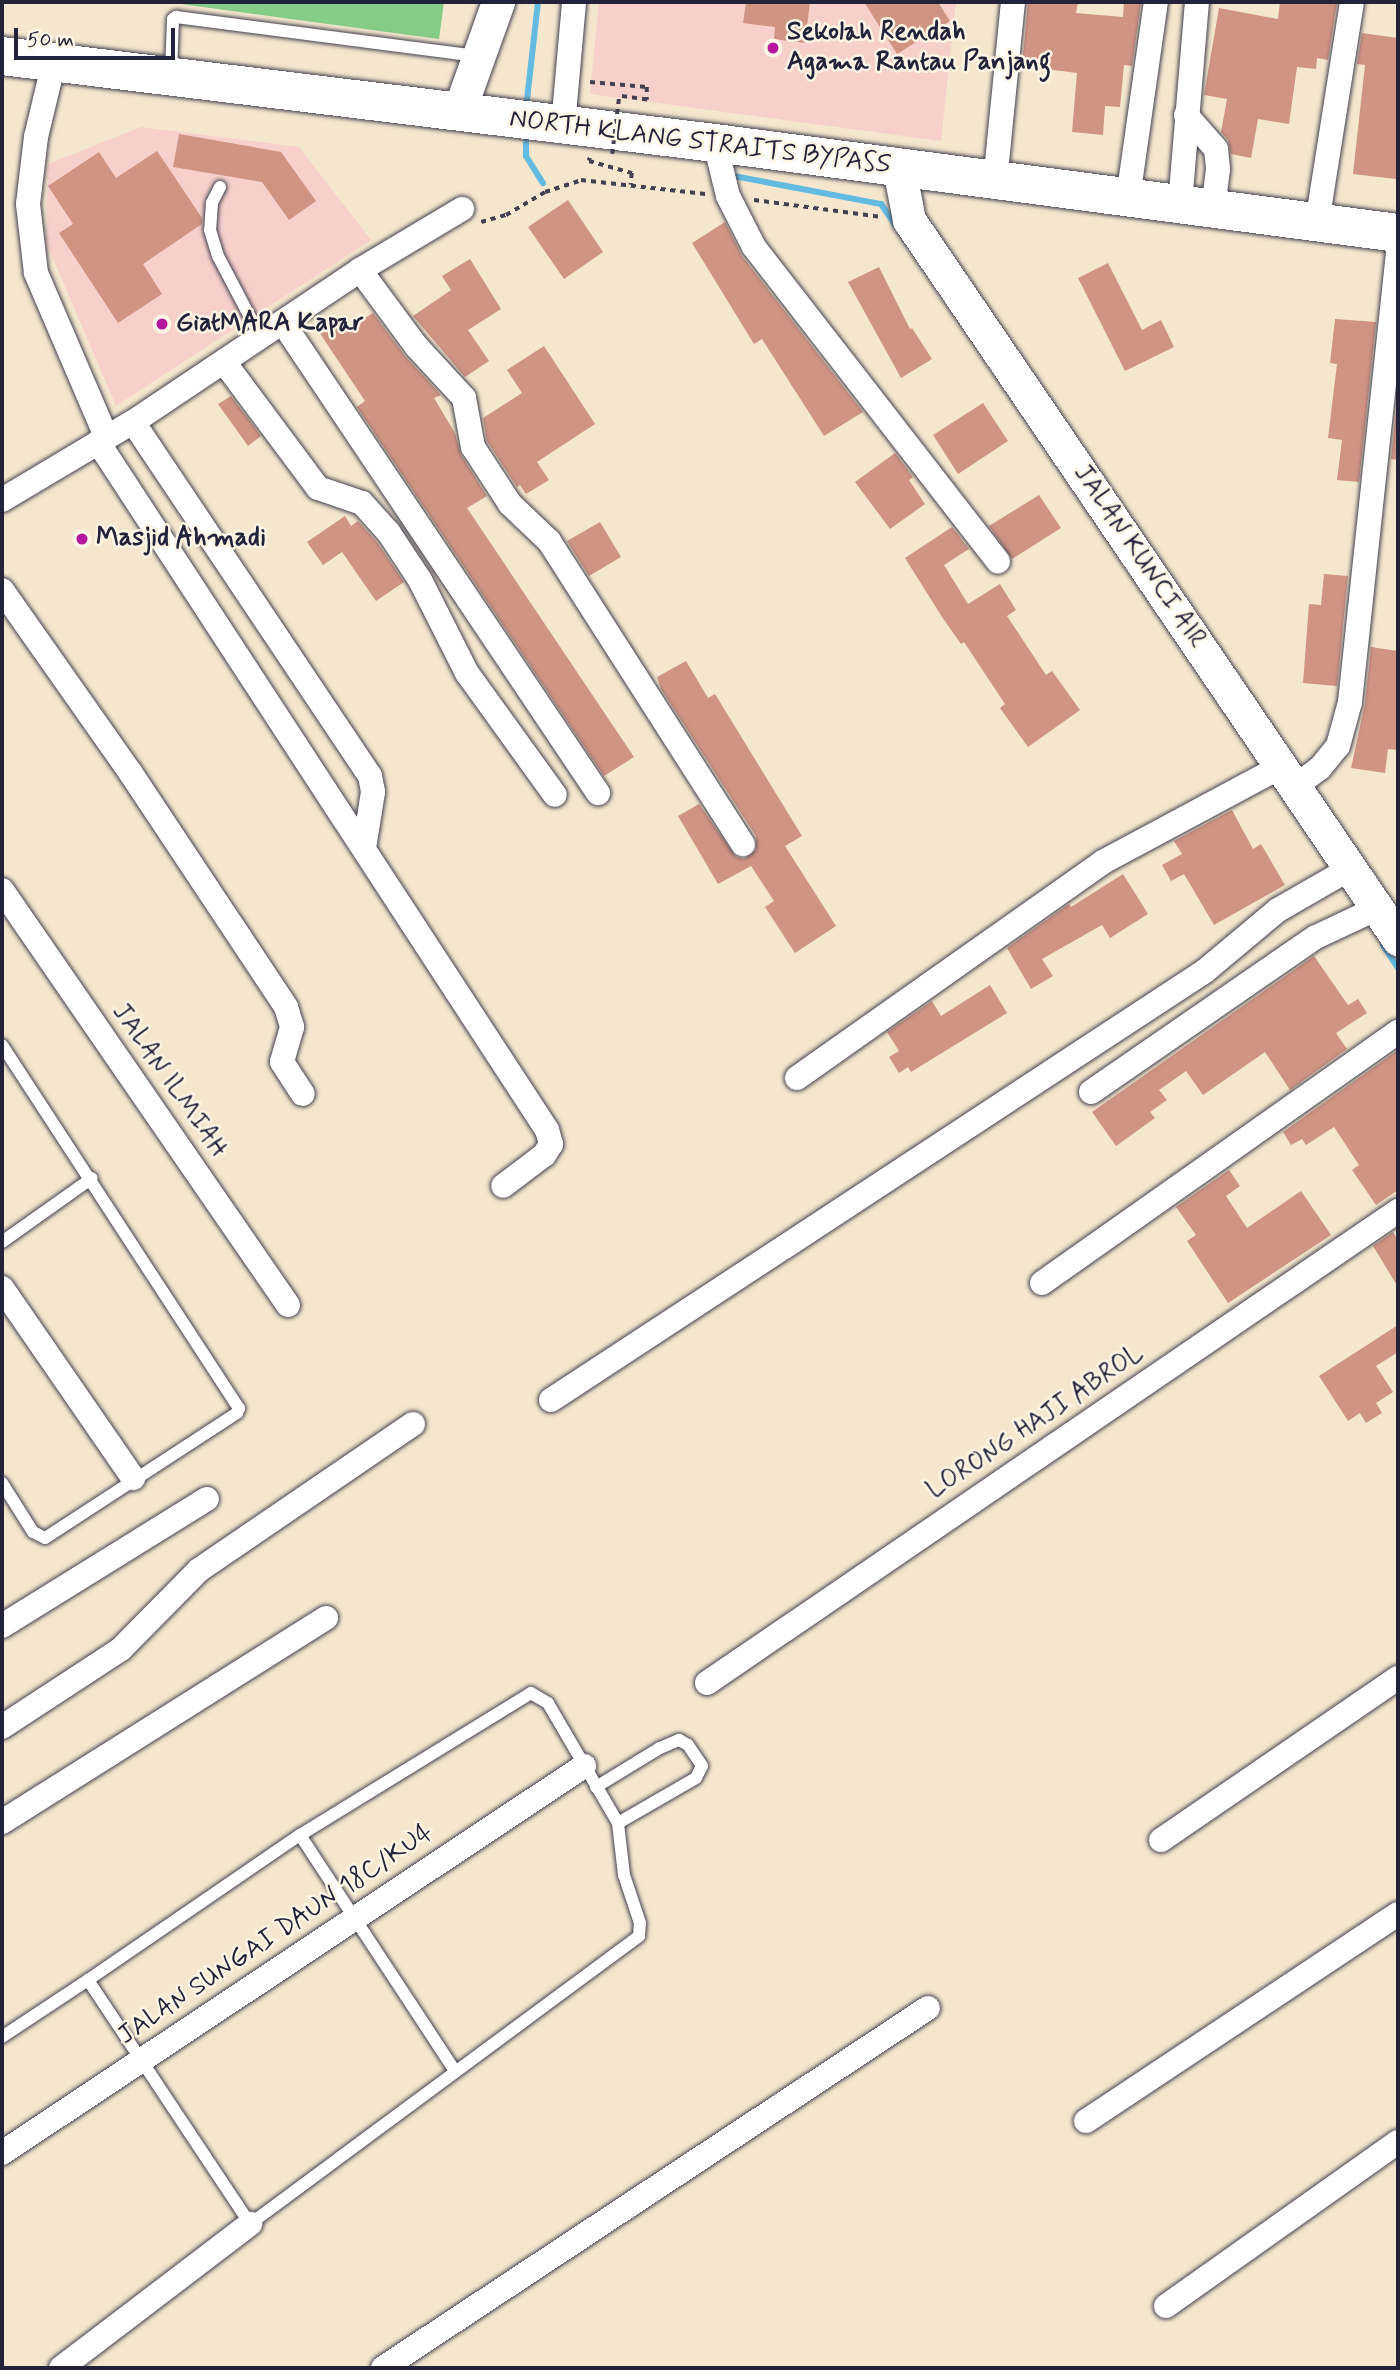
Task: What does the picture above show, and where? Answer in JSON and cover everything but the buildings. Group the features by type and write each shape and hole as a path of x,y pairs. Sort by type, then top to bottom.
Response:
{"highway":[{"name":"NORTH KLANG STRAITS BYPASS","path":"2,56 715,143 1398,233"}],"street":[{"path":"459,111 498,2"},
{"path":"563,126 573,2"},
{"path":"995,182 1013,2"},
{"path":"1128,198 1156,2"},
{"path":"1196,207 1184,146 1197,2"},
{"path":"1317,223 1352,2"},
{"path":"54,62 36,137 28,204 36,272 102,439 547,1130 551,1144 544,1155 503,1186"},
{"path":"1186,115 1216,149 1218,169 1196,207"},
{"path":"715,143 728,196 754,247 998,562"},
{"name":"JALAN KUNCI AIR","path":"899,168 909,220 1341,874 1398,939"},
{"path":"3,497 133,422 360,270 462,209"},
{"path":"797,1078 1103,862 1278,775 1320,768 1338,746 1350,702 1398,253"},
{"path":"360,270 416,346 464,398 473,447 510,504 549,541 743,844"},
{"path":"283,323 598,793"},
{"path":"225,362 318,488 362,503 389,533 420,580 467,673 555,794"},
{"path":"133,422 370,776 373,792 363,848"},
{"path":"2,590 130,772 286,1007 292,1027 282,1062 303,1094"},
{"path":"551,1400 1205,971 1278,910 1341,874"},
{"name":"JALAN ILMIAH","path":"2,890 288,1305"},
{"path":"1091,1092 1316,937 1373,910"},
{"path":"1042,1283 1398,1032"},
{"name":"LORONG HAJI ABROL","path":"707,1683 1398,1211"},
{"path":"2,1289 133,1478"},
{"path":"2,1727 121,1649 199,1570 413,1424"},
{"path":"2,1626 207,1499"},
{"path":"2,1822 326,1618"},
{"path":"1160,1840 1398,1678"},
{"name":"JALAN SUNGAI DAUN 18C/KU4","path":"2,2153 354,1918 590,1777"},
{"path":"1086,2121 1398,1914"},
{"path":"383,2368 928,2008"},
{"path":"1166,2306 1398,2142"},
{"path":"61,2368 250,2224"}],"lane":[{"path":"170,76 173,19 176,17 479,56"},
{"path":"220,187 212,203 210,230 218,256 261,338"},
{"path":"2,1045 92,1178 239,1408 237,1413 44,1538 33,1532 2,1483"},
{"path":"2,1242 92,1178"},
{"path":"2,2037 300,1835 531,1693 548,1703 618,1823 624,1875 640,1923 639,1936 250,2224 143,2059 88,1980"},
{"path":"590,1777 679,1740 688,1745 702,1766 696,1777 618,1823"},
{"path":"300,1835 455,2071"}],"path":[{"path":"610,85 647,87 647,100 619,96 612,154"},
{"path":"631,185 632,173"},
{"path":"462,209 481,222 489,222 545,192 581,180 728,196 881,217"}],"shaded area":[{"name":"Sekolah Rendah Agama Rantau Panjang","path":"599,2 956,2 941,141 590,94"},
{"name":"GiatMARA Kapar","path":"141,127 299,147 371,240 116,406 46,242 48,164"}],"green space":[{"path":"166,2 444,2 439,39"}],"waterway":[{"path":"527,100 538,2"},
{"path":"526,142 526,156 543,183"},
{"path":"734,176 881,204 896,226"},
{"path":"1383,945 1398,968"}],"place":[{"name":"Sekolah Rendah Agama Rantau Panjang","path":"773,48"},
{"name":"GiatMARA Kapar","path":"162,324"},
{"name":"Masjid Ahmadi","path":"82,539"}]}
